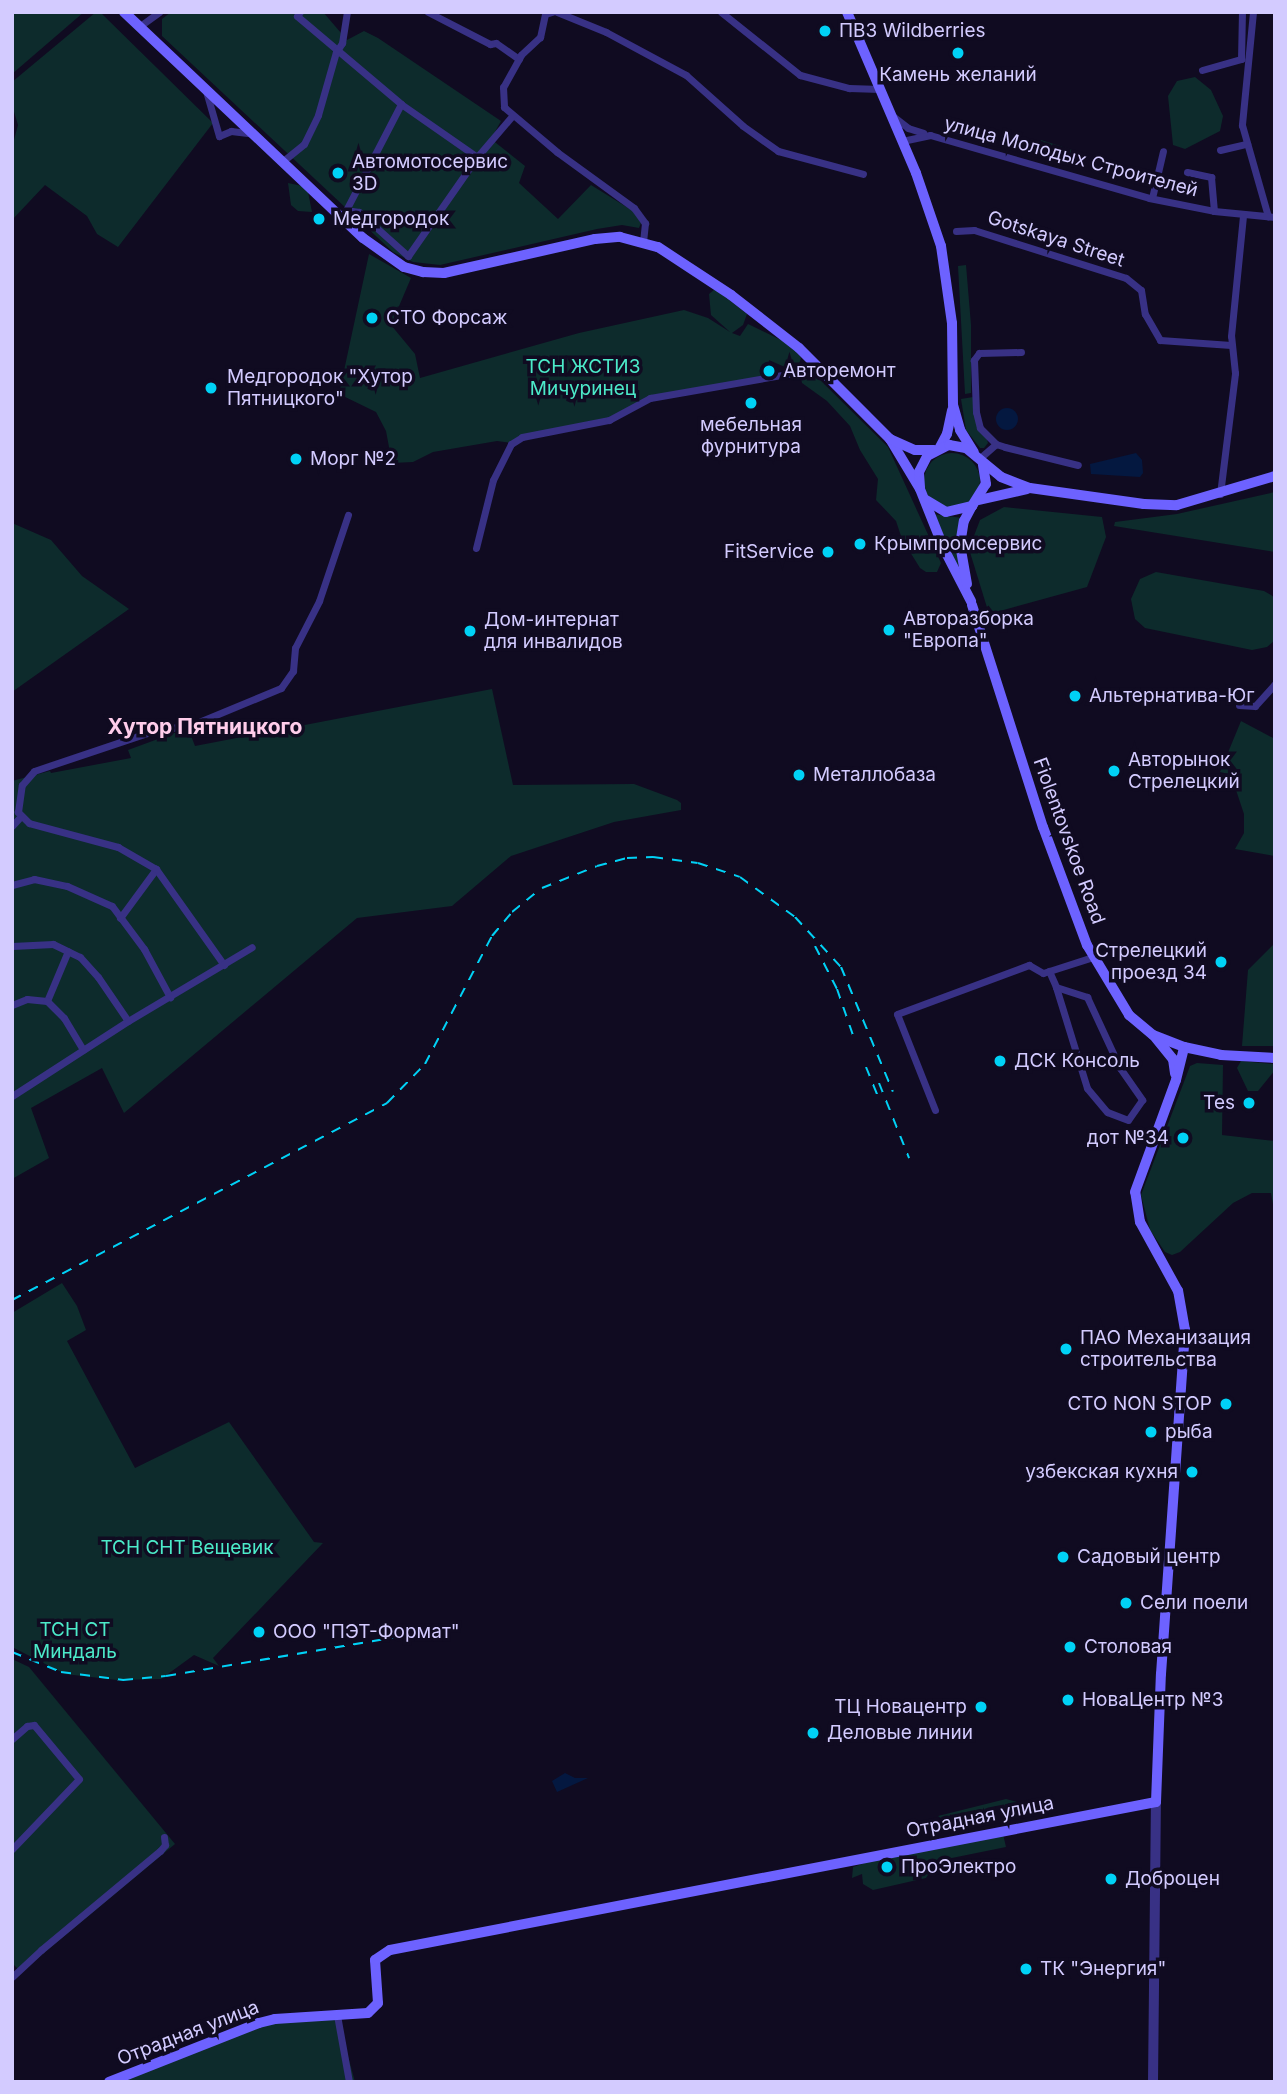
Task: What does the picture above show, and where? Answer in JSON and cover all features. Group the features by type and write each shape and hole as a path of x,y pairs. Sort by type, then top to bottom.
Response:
{"main road":[{"name":"Fiolentovskoe Road","path":"124,12 342,218 388,257 422,272 466,270 595,239 620,237 658,247 731,295 799,348 890,439 922,493 944,549 971,603"},
{"path":"847,12 902,141 942,246 952,323 953,405 947,434 919,472 922,493"},
{"path":"953,405 960,430 977,455"},
{"name":"Fiolentovskoe Road","path":"890,439 915,450 958,445 977,455 1001,477 1031,488 1177,505 1275,476"},
{"name":"Fiolentovskoe Road","path":"977,455 986,484 964,521 960,545 971,603 1043,827 1093,957 1129,1015 1153,1035 1184,1048 1204,1052 1275,1058"},
{"name":"Fiolentovskoe Road","path":"922,493 946,512 1003,492 1031,488"},
{"path":"1153,1035 1173,1059 1176,1080"},
{"path":"1157,1802 1161,1674 1185,1330 1178,1291 1140,1222 1135,1192 1176,1080 1184,1048"},
{"path":"1176,1080 1185,1064 1204,1052"},
{"name":"Отрадная улица","path":"109,2082 259,2023 363,2014 375,2008 378,1998 375,1960 390,1950 1157,1802"}],"street":[{"path":"140,26 159,12"},
{"path":"300,12 297,16 401,104 477,157"},
{"path":"283,161 304,144 318,116 337,50 342,43 346,12"},
{"path":"428,12 490,44 496,43 519,59"},
{"path":"643,241 645,223 634,208 512,116 504,107 501,98 503,87 519,59 540,37 545,14 554,12 606,32 660,64 686,75 737,121 778,151 863,174"},
{"path":"721,12 800,75 849,88 880,89"},
{"path":"1202,70 1241,59 1242,12"},
{"path":"1253,12 1242,125 1271,216"},
{"name":"Fiolentovskoe Road","path":"204,87 219,136 230,131 255,135"},
{"path":"342,218 401,104"},
{"path":"891,114 908,128 930,135"},
{"path":"342,218 352,211 359,212 408,256 477,157 512,116"},
{"name":"улица Молодых Строителей","path":"902,141 930,135 1152,198 1214,211 1271,216"},
{"path":"1220,150 1247,144"},
{"path":"1152,198 1163,151"},
{"path":"1187,172 1212,177 1214,211"},
{"path":"1220,494 1235,373 1231,345 1243,215"},
{"name":"Gotskaya Street","path":"956,231 974,230 1126,278 1141,290 1145,314 1160,340 1231,345"},
{"path":"1021,352 979,353 974,360 976,412 980,428 996,444 1079,465"},
{"path":"477,548 493,480 511,444 522,437 610,420 650,398 810,370 824,371"},
{"path":"977,455 996,444"},
{"path":"12,826 19,814 22,785 34,771 150,732 194,724 281,688 293,671 295,648 319,601 348,515"},
{"path":"1239,705 1255,706 1275,684"},
{"path":"19,814 29,823 118,847 156,869 224,965"},
{"path":"120,918 156,869"},
{"path":"12,886 34,879 67,886 111,906 144,949 170,997"},
{"path":"12,946 53,944 79,957 98,976 128,1021"},
{"path":"12,1096 128,1021 251,947"},
{"path":"47,1001 68,951"},
{"path":"935,1110 897,1014 1028,965 1043,973 1093,957"},
{"path":"1049,971 1087,1088 1107,1112 1128,1120 1142,1100 1120,1068 1087,997 1056,988"},
{"path":"12,1005 27,999 47,1001 64,1018 82,1050"},
{"path":"12,1739 27,1726 34,1725 79,1779 12,1849"},
{"path":"1153,2082 1157,1802"},
{"path":"14,1971 160,1851 165,1845 163,1837"},
{"path":"337,2015 349,2082"}],"green space":[{"path":"12,12 84,12 12,74"},
{"path":"96,12 100,12 213,123 118,247 97,234 87,216 45,185 12,220 12,147 18,125 12,105 12,82"},
{"path":"171,12 323,12 347,40 364,31 378,38 501,121 491,139 525,166 519,183 558,219 591,185 633,211 641,223 639,228 622,225 597,229 440,265 413,262 393,252 162,36 162,19"},
{"path":"1195,77 1211,90 1223,116 1220,131 1185,149 1173,145 1168,96 1177,81"},
{"path":"1041,140 1073,150 1069,164 1036,153"},
{"path":"288,183 307,187 312,212 298,211 291,205"},
{"name":"ТСН ЖСТИЗ Мичуринец","path":"369,254 411,278 391,325 415,354 420,378 579,333 684,310 708,318 730,332 711,315 709,294 715,289 747,314 743,325 732,333 740,336 748,324 783,341 798,352 801,358 799,364 787,368 769,360 772,375 649,397 608,418 511,443 497,441 433,452 413,462 392,463 386,431 376,412 339,394"},
{"path":"966,265 971,325 971,393 965,394 958,266"},
{"path":"813,373 888,447 941,563 937,572 926,572 920,568 902,539 896,521 876,500 878,479 860,450 850,426 827,401 802,383 801,378"},
{"path":"973,397 988,443 984,448 980,448 966,430 961,399"},
{"path":"952,453 967,458 975,466 980,481 975,496 967,504 952,509 937,504 929,496 924,481 929,466 937,458"},
{"path":"1275,492 1275,552 1114,526 1115,522 1177,514"},
{"path":"1004,507 1102,517 1106,537 1087,587 989,614 969,549 980,520"},
{"path":"932,514 963,518 962,577"},
{"path":"12,523 51,540 82,576 129,609 12,692"},
{"path":"1156,572 1264,591 1271,595 1275,598 1275,640 1267,647 1252,650 1145,628 1135,619 1131,599 1140,579"},
{"path":"492,689 513,785 634,784 677,800 681,803 681,810 614,822 511,856 452,906 357,918 124,1113 102,1068 31,1108 49,1158 12,1179 12,781 50,771 51,773 131,758 128,750 188,728 195,746"},
{"path":"1241,721 1275,739 1275,856 1235,849 1244,833 1244,814 1229,774 1220,772"},
{"path":"1275,943 1275,1046 1242,1046 1248,970"},
{"path":"1241,1061 1273,1064 1275,1070 1258,1091 1248,1091 1237,1068"},
{"path":"1197,1063 1223,1065 1222,1135 1275,1141 1275,1216 1271,1193 1252,1193 1233,1203 1180,1252 1172,1255 1165,1252 1150,1230 1141,1195 1190,1066"},
{"name":"ТСН СНТ Вещевик","path":"62,1283 77,1306 86,1330 67,1341 135,1468 229,1422 314,1542 323,1543 213,1658 219,1666 194,1655 161,1679 117,1680 65,1674 12,1647 12,1313"},
{"path":"12,1659 29,1667 175,1844 21,1972 12,1963"},
{"path":"1006,1799 1040,1808 1018,1813 999,1809 942,1819 938,1816"},
{"path":"1003,1834 1006,1847 937,1861 926,1878 873,1890 863,1884 862,1874 852,1878 853,1867 874,1860"},
{"path":"337,2015 355,2082 109,2082 259,2023"}],"water":[{"path":"1007,408 1015,411 1018,419 1015,427 1007,430 999,427 996,419 999,411"},
{"path":"1136,453 1142,460 1143,473 1140,477 1091,474 1090,464"},
{"path":"565,1773 575,1778 588,1778 557,1792 552,1781"}],"railway":[{"path":"12,1300 387,1103 425,1064 492,936 512,912 542,888 597,866 627,858 653,857 698,863 740,877 795,917 841,967 893,1092"},
{"path":"815,946 837,989 855,1041"},
{"path":"866,1067 878,1096"},
{"path":"879,1083 909,1158"},
{"path":"12,1652 61,1672 123,1680 166,1676 425,1632"}],"place":[{"name":"ПВЗ Wildberries","path":"825,31"},
{"name":"Камень желаний","path":"958,53"},
{"name":"Автомотосервис 3D","path":"338,173"},
{"name":"Медгородок","path":"319,219"},
{"name":"СТО Форсаж","path":"372,318"},
{"name":"Авторемонт","path":"769,371"},
{"name":"Медгородок \"Хутор Пятницкого\"","path":"211,388"},
{"name":"мебельная фурнитура","path":"751,403"},
{"name":"Морг №2","path":"296,459"},
{"name":"Крымпромсервис","path":"860,544"},
{"name":"FitService","path":"828,552"},
{"name":"Авторазборка \"Европа\"","path":"889,630"},
{"name":"Дом-интернат для инвалидов","path":"470,631"},
{"name":"Альтернатива-Юг","path":"1075,696"},
{"name":"Авторынок Стрелецкий","path":"1114,771"},
{"name":"Металлобаза","path":"799,775"},
{"name":"Стрелецкий проезд 34","path":"1221,962"},
{"name":"ДСК Консоль","path":"1000,1061"},
{"name":"Tes","path":"1249,1103"},
{"name":"дот №34","path":"1183,1138"},
{"name":"ПАО Механизация строительства","path":"1066,1349"},
{"name":"СТО NON STOP","path":"1226,1404"},
{"name":"рыба","path":"1151,1432"},
{"name":"узбекская кухня","path":"1192,1472"},
{"name":"Садовый центр","path":"1063,1557"},
{"name":"Сели поели","path":"1126,1603"},
{"name":"ООО \"ПЭТ-Формат\"","path":"259,1632"},
{"name":"Столовая","path":"1070,1647"},
{"name":"НоваЦентр №3","path":"1068,1700"},
{"name":"ТЦ Новацентр","path":"981,1707"},
{"name":"Деловые линии","path":"813,1733"},
{"name":"ПроЭлектро","path":"887,1867"},
{"name":"Доброцен","path":"1111,1879"},
{"name":"ТК \"Энергия\"","path":"1026,1969"}],"district":[{"name":"Хутор Пятницкого","path":"205,727"}],"park label":[{"name":"ТСН СТ Миндаль","path":"75,1641"}]}
